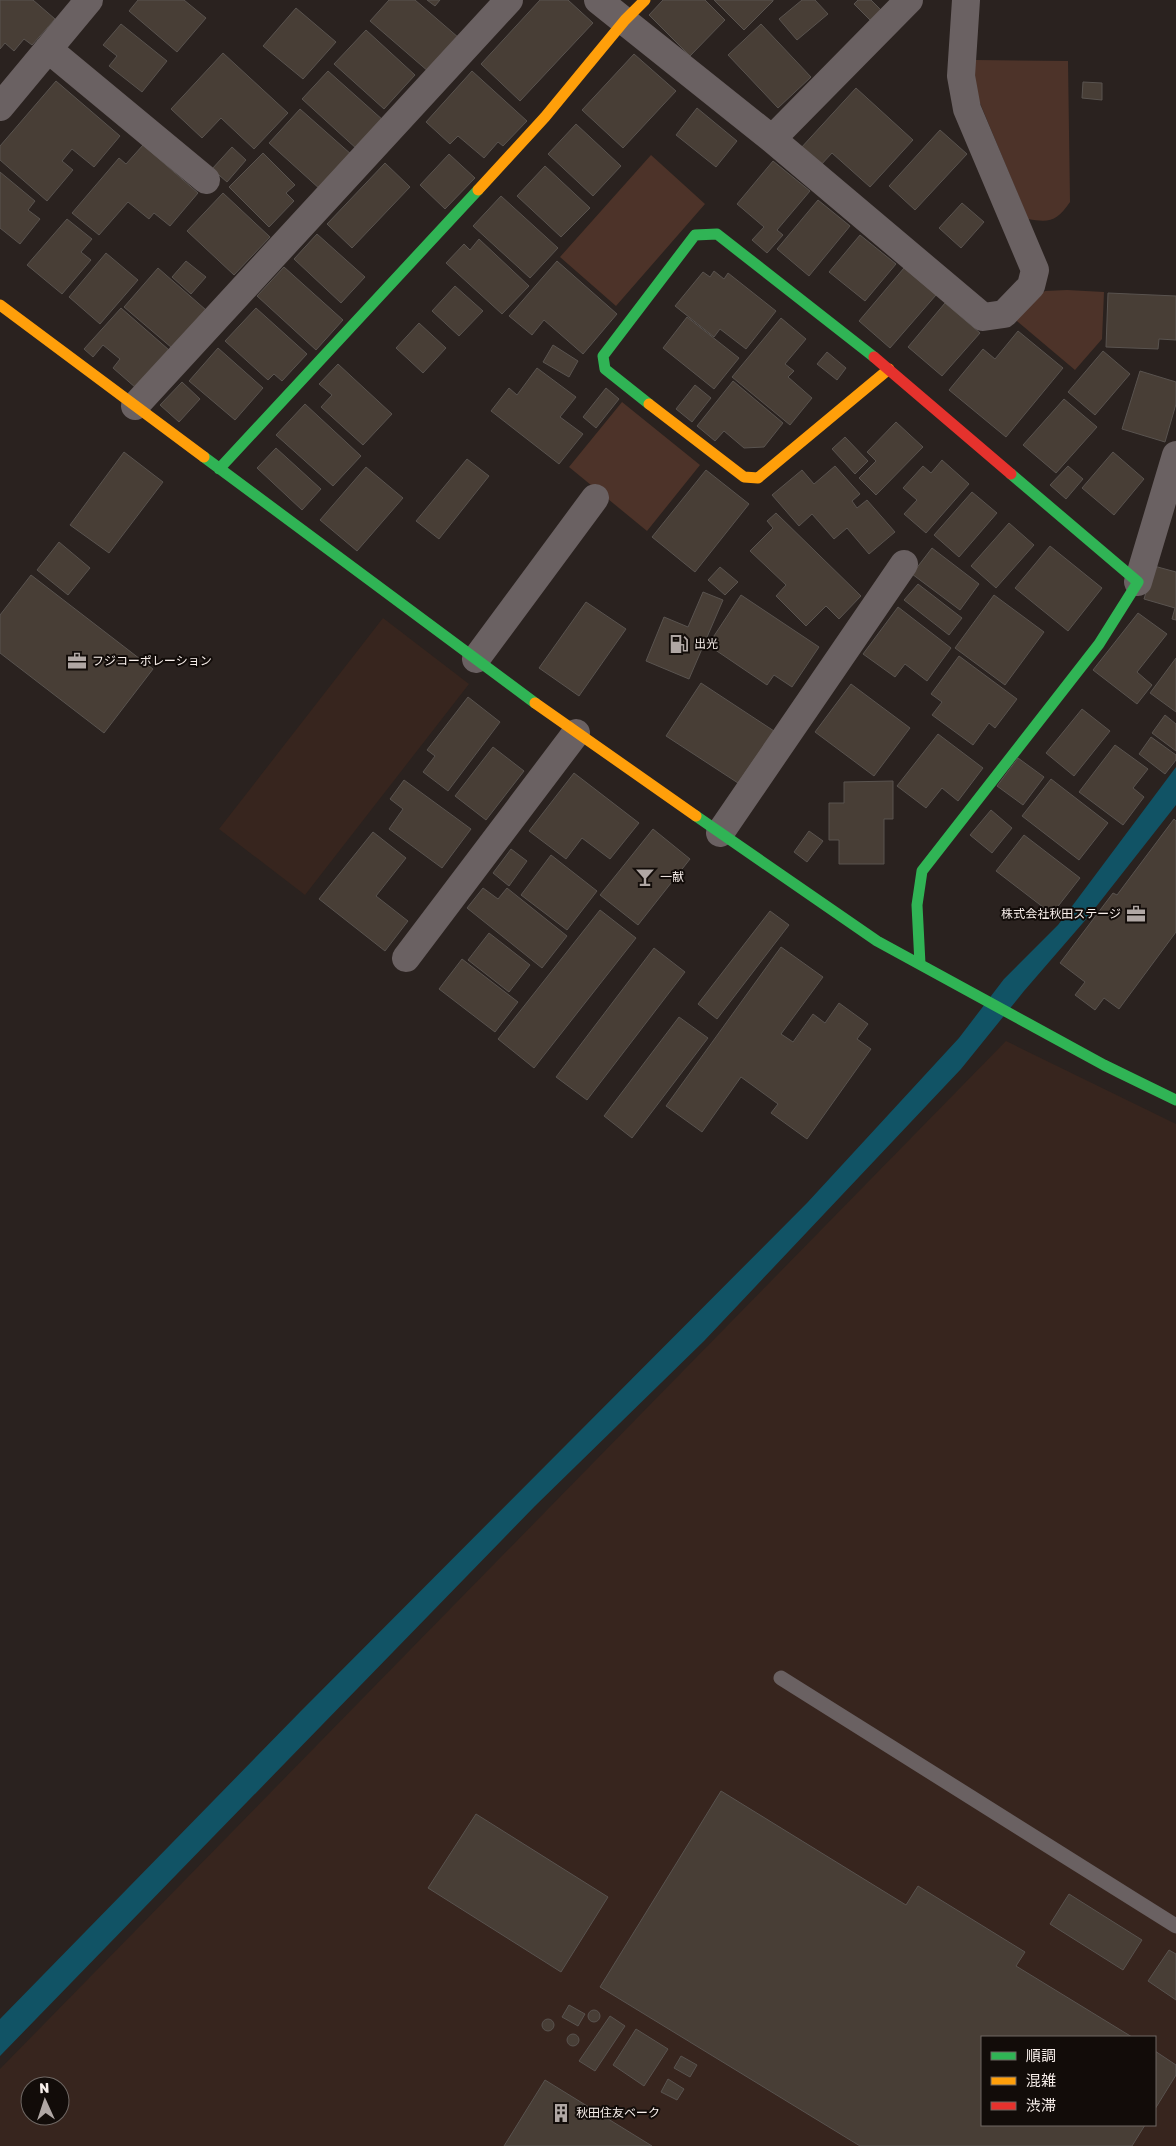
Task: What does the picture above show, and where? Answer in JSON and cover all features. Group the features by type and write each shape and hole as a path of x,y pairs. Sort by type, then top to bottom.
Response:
{"street":[{"path":"0,108 89,0"},
{"path":"136,406 509,0"},
{"path":"598,0 772,139 983,316 1004,314 1031,286 1035,270 967,109 962,76 966,0"},
{"path":"219,468 539,124 625,20 645,0"},
{"path":"772,139 909,0"},
{"path":"48,49 206,180"},
{"path":"889,369 758,478 744,477 605,369 603,356 695,235 718,234 889,369 1138,582"},
{"path":"0,306 576,733 877,941 1035,1028 1176,1100"},
{"path":"920,964 917,905 922,870 1099,644 1138,582 1176,455"},
{"path":"476,659 595,498"},
{"path":"720,833 904,564"},
{"path":"406,958 576,733"}],"lane":[{"path":"781,1678 1176,1926"}],"shaded area":[{"path":"975,60 1068,61 1070,202 1057,217 1042,221 1028,219 975,91"},
{"path":"651,155 705,204 616,306 560,257"},
{"path":"1045,291 1104,292 1102,339 1075,370 1012,317"},
{"path":"622,402 700,465 647,531 569,467"},
{"path":"383,618 469,684 305,895 219,829"},
{"path":"1006,1041 1176,1124 1176,2146 0,2146 0,2069"}],"water":[{"path":"1176,767 1176,805 1088,917 1024,991 961,1069 704,1341 535,1506 0,2056 0,2019 300,1712 807,1203 959,1038 1004,979 1058,925"}],"building":[{"path":"0,0 33,0 55,19 32,45 24,39 14,51 5,43 0,49"},
{"path":"138,0 184,0 206,18 177,52 129,11"},
{"path":"389,0 415,0 459,38 429,72 370,21"},
{"path":"427,0 440,0 435,6"},
{"path":"540,0 568,0 593,23 520,101 481,64"},
{"path":"663,0 705,0 725,20 690,56 649,15"},
{"path":"714,0 773,0 773,1 744,30"},
{"path":"802,0 815,0 828,14 797,40 779,19"},
{"path":"858,0 871,0 883,12 872,22 854,4"},
{"path":"296,8 336,42 303,79 263,46"},
{"path":"121,24 167,61 142,92 109,66 117,56 103,45"},
{"path":"761,24 811,77 778,108 728,55"},
{"path":"366,30 415,75 384,109 334,64"},
{"path":"223,53 288,113 254,149 221,118 202,138 171,109"},
{"path":"634,54 676,91 623,148 582,110"},
{"path":"328,71 384,121 358,150 302,99"},
{"path":"472,71 527,121 503,146 498,142 484,158 458,136 450,144 426,122"},
{"path":"56,81 120,136 94,167 72,149 62,161 73,170 47,201 0,160 0,146"},
{"path":"1083,82 1102,83 1102,100 1082,98"},
{"path":"856,88 913,140 870,187 832,153 820,166 800,149"},
{"path":"697,108 737,141 716,167 676,135"},
{"path":"300,109 352,155 321,190 269,143"},
{"path":"576,124 621,166 593,196 548,154"},
{"path":"940,130 967,154 915,210 889,186"},
{"path":"143,145 198,193 170,226 154,213 149,219 128,202 99,235 72,213 119,158 126,164"},
{"path":"232,147 246,160 227,182 212,169"},
{"path":"263,153 295,185 286,193 294,201 269,227 229,187"},
{"path":"449,154 475,178 445,209 420,185"},
{"path":"773,161 810,191 777,230 783,235 767,253 752,240 764,227 737,204"},
{"path":"385,163 410,187 352,248 327,224"},
{"path":"545,166 590,208 561,237 517,196"},
{"path":"0,172 35,201 28,210 40,219 20,244 0,228"},
{"path":"223,193 270,237 234,275 187,231"},
{"path":"501,196 558,248 530,278 473,226"},
{"path":"818,200 850,226 809,276 777,249"},
{"path":"962,203 984,222 961,248 939,228"},
{"path":"67,219 92,239 81,252 91,260 62,294 27,265"},
{"path":"317,234 365,277 341,303 294,259"},
{"path":"860,235 896,264 865,301 829,272"},
{"path":"479,239 529,286 502,314 446,263 464,244 470,250"},
{"path":"106,253 138,280 100,324 69,297"},
{"path":"186,261 206,277 191,294 172,277"},
{"path":"557,261 617,314 583,354 544,320 532,335 509,316"},
{"path":"284,267 343,320 316,350 257,296"},
{"path":"158,268 206,310 172,348 124,307"},
{"path":"904,268 936,295 890,348 859,321"},
{"path":"714,271 724,279 728,273 776,311 746,349 720,329 714,337 675,306 703,272 710,277"},
{"path":"455,286 483,311 459,336 432,311"},
{"path":"1108,293 1176,296 1176,340 1159,339 1158,349 1106,347"},
{"path":"945,303 980,333 942,376 908,347"},
{"path":"121,308 169,350 136,388 113,368 120,359 103,345 93,357 84,349"},
{"path":"256,308 307,354 282,381 274,374 268,380 225,341"},
{"path":"687,317 739,358 714,389 663,348"},
{"path":"781,318 806,339 785,364 794,371 788,377 812,398 790,425 732,377"},
{"path":"419,323 446,348 423,373 396,348"},
{"path":"1018,331 1063,368 1006,437 949,390 983,349 995,359"},
{"path":"553,345 578,361 569,377 543,362"},
{"path":"218,348 263,388 235,420 189,381"},
{"path":"1103,351 1130,374 1095,415 1068,392"},
{"path":"827,352 846,368 837,380 817,364"},
{"path":"338,364 392,414 363,445 321,407 332,395 319,384"},
{"path":"537,368 576,397 560,417 583,434 559,464 491,411 509,388 517,395"},
{"path":"1140,371 1176,382 1176,404 1165,442 1122,429"},
{"path":"733,381 783,423 764,447 744,448 724,431 715,441 697,426"},
{"path":"182,382 200,399 179,422 160,405"},
{"path":"695,385 711,398 692,422 676,409"},
{"path":"606,388 619,399 596,428 583,417"},
{"path":"1064,399 1097,427 1056,473 1023,445"},
{"path":"305,404 361,456 333,486 276,435"},
{"path":"896,422 923,447 876,495 859,478 876,461 867,452"},
{"path":"845,437 868,461 855,474 832,449"},
{"path":"276,448 321,489 302,510 257,468"},
{"path":"124,452 163,482 109,553 70,525"},
{"path":"1113,452 1144,479 1114,515 1082,488"},
{"path":"467,459 489,476 439,539 416,521"},
{"path":"942,460 969,484 926,533 904,514 917,500 903,488 923,466 931,473"},
{"path":"835,466 860,494 852,501 857,508 867,500 895,532 869,554 847,528 834,539 812,514 799,526 772,495 802,470 814,484"},
{"path":"1068,466 1083,479 1066,499 1050,485"},
{"path":"366,467 403,498 357,551 320,520"},
{"path":"706,470 749,504 695,572 652,537"},
{"path":"972,492 997,513 959,557 934,535"},
{"path":"776,513 861,596 839,619 826,606 806,626 776,596 786,585 750,551 773,528 767,521"},
{"path":"1009,523 1034,545 996,588 971,566"},
{"path":"59,542 90,568 68,595 37,570"},
{"path":"1050,546 1102,588 1068,631 1015,588"},
{"path":"932,548 979,584 960,610 912,574"},
{"path":"1154,566 1176,572 1176,620 1172,619 1175,608 1144,599"},
{"path":"720,567 738,582 725,595 708,580"},
{"name":"フジコーポレーション","path":"31,575 153,669 104,733 0,653 0,615"},
{"path":"918,584 962,618 949,635 904,600"},
{"name":"出光","path":"703,592 723,600 689,679 646,661 664,617 688,627"},
{"path":"741,595 819,647 792,687 774,675 767,685 708,645"},
{"path":"994,595 1044,632 1005,685 955,648"},
{"path":"586,602 626,629 579,696 539,668"},
{"path":"898,607 951,648 927,681 905,664 895,677 863,654"},
{"path":"1138,613 1167,634 1137,672 1152,685 1137,704 1093,670"},
{"path":"959,656 1017,699 995,728 989,723 973,745 932,715 942,702 931,694"},
{"path":"1176,658 1176,712 1150,693"},
{"path":"701,683 774,731 738,783 666,736"},
{"path":"851,684 910,728 874,776 815,732"},
{"path":"468,697 500,722 448,791 423,772 435,756 427,750"},
{"path":"1082,709 1110,731 1074,776 1046,753"},
{"path":"1165,715 1176,724 1176,751 1152,733"},
{"path":"938,734 983,768 958,801 942,788 926,808 897,786"},
{"path":"1151,737 1176,755 1176,760 1165,774 1139,754"},
{"path":"1115,745 1148,769 1133,788 1144,797 1123,825 1079,792"},
{"path":"493,747 524,771 486,820 455,796"},
{"path":"1018,758 1044,777 1023,805 997,786"},
{"path":"574,773 639,823 610,859 582,838 566,859 529,831"},
{"path":"1051,779 1108,823 1079,860 1022,816"},
{"path":"404,780 471,829 442,868 389,829 403,809 390,799"},
{"path":"893,781 893,819 884,819 884,864 839,864 839,840 829,840 829,803 844,803 844,782"},
{"path":"991,810 1012,828 992,853 970,835"},
{"name":"株式会社秋田ステージ","path":"1174,819 1176,821 1176,932 1119,1009 1104,998 1095,1010 1075,995 1085,982 1060,963 1113,893 1117,895"},
{"name":"一献","path":"653,829 690,859 638,925 600,895"},
{"path":"809,831 823,841 807,862 794,852"},
{"path":"373,832 406,858 376,896 408,921 385,951 319,899"},
{"path":"1024,835 1080,878 1052,914 996,871"},
{"path":"511,849 527,861 509,886 493,873"},
{"path":"551,855 597,891 567,930 521,895"},
{"path":"483,888 498,899 507,888 567,936 542,968 467,908"},
{"path":"600,910 636,938 534,1068 498,1039"},
{"path":"770,911 789,925 717,1019 698,1004"},
{"path":"489,933 530,965 509,992 468,960"},
{"path":"781,947 823,977 781,1034 793,1042 813,1014 825,1023 839,1003 868,1024 857,1039 871,1049 807,1139 771,1113 778,1104 741,1077 702,1132 666,1106"},
{"path":"654,948 685,972 587,1100 556,1077"},
{"path":"462,959 518,1002 495,1032 439,989"},
{"path":"679,1017 708,1038 632,1138 604,1116"},
{"path":"721,1791 906,1905 918,1886 1025,1952 1016,1966 1130,2036 981,2036 981,2126 1144,2126 1132,2146 860,2146 600,1987"},
{"path":"476,1814 608,1897 561,1972 428,1888"},
{"path":"1069,1894 1142,1940 1123,1970 1050,1924"},
{"path":"1169,1950 1176,1954 1176,2000 1148,1981"},
{"path":"569,2005 585,2014 578,2026 562,2017"},
{"path":"592,2010 596,2010 600,2016 596,2022 592,2022 588,2018 588,2014"},
{"path":"610,2016 625,2026 595,2071 579,2061"},
{"path":"546,2019 550,2019 554,2025 550,2031 546,2031 542,2027 542,2023"},
{"path":"636,2029 668,2049 644,2086 613,2065"},
{"path":"571,2034 575,2034 579,2040 575,2046 571,2046 567,2042 567,2038"},
{"path":"1156,2052 1176,2065 1176,2075 1156,2107"},
{"path":"681,2056 697,2065 690,2077 674,2068"},
{"path":"668,2079 684,2089 677,2100 661,2092"},
{"name":"秋田住友ベーク","path":"545,2080 652,2146 504,2146"}],"traffic: fast":[{"path":"219,469 478,190"},
{"path":"649,404 605,369 603,356 695,235 717,234 874,357"},
{"path":"204,457 535,703"},
{"path":"920,964 917,905 922,871 1099,644 1138,582 1011,474"},
{"path":"696,816 877,941 1104,1065 1176,1100"}],"traffic: slow":[{"path":"478,190 545,117 625,20 645,0"},
{"path":"0,305 204,457"},
{"path":"649,404 744,477 758,478 889,369"},
{"path":"535,703 696,816"}],"traffic: jam":[{"path":"874,357 1011,474"}],"place":[{"name":"出光","path":"679,644"},
{"name":"フジコーポレーション","path":"77,661"},
{"name":"一献","path":"645,877"},
{"name":"株式会社秋田ステージ","path":"1136,914"},
{"name":"秋田住友ベーク","path":"561,2113"}]}
